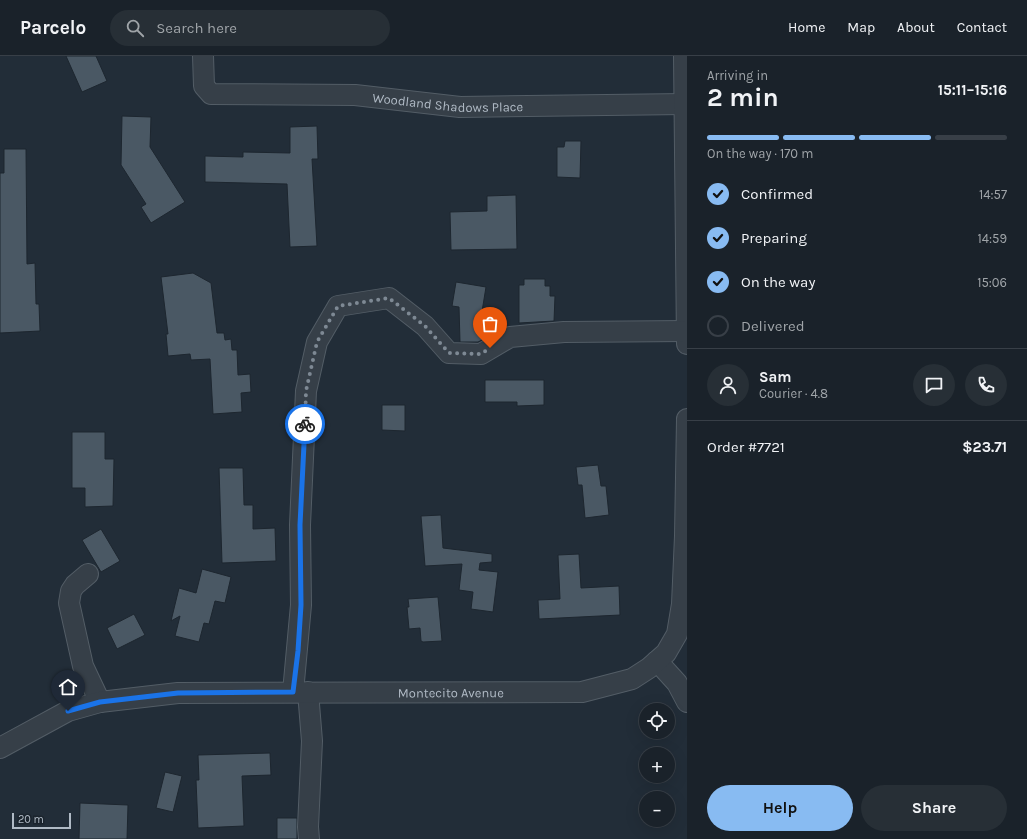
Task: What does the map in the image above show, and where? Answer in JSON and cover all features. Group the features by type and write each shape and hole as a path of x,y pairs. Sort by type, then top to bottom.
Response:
{"street":[{"name":"Woodland Shadows Place","path":"203,56 204,86 212,94 355,95 460,107 684,104"},
{"path":"309,839 308,827 312,741 301,692 298,651 301,605 300,525 306,391 317,342 338,306 389,298 425,326 449,353 481,354 510,337 564,332 686,337 684,56"},
{"name":"Montecito Avenue","path":"0,748 68,711 100,702 178,693 582,692 632,679 666,653 677,634 682,604 687,419"},
{"path":"88,574 75,585 71,591 70,603 83,666 100,702"},
{"path":"657,661 677,683 687,702"}],"building":[{"path":"66,56 96,56 107,81 82,92"},
{"path":"122,116 151,117 150,147 185,202 151,223 141,207 146,204 121,165"},
{"path":"317,126 318,159 312,159 317,246 290,247 287,184 205,182 205,156 243,157 243,152 290,153 290,127"},
{"path":"565,141 581,141 580,178 557,177 557,147 564,147"},
{"path":"4,149 26,149 27,264 35,263 36,304 39,304 40,331 0,333 0,173 4,173"},
{"path":"516,195 517,249 451,250 450,212 487,211 487,196"},
{"path":"193,273 211,283 217,333 224,333 225,340 231,339 232,350 237,350 238,375 250,374 251,392 241,393 242,412 213,414 210,359 191,360 190,354 168,356 166,334 168,334 161,277"},
{"path":"524,279 545,279 545,286 550,286 550,296 555,296 554,321 519,323 519,285 524,285"},
{"path":"456,282 486,287 479,330 487,330 488,337 478,342 460,342 459,307 452,306"},
{"path":"485,380 544,380 544,405 517,406 517,402 485,402"},
{"path":"382,405 405,405 405,431 382,430"},
{"path":"72,432 105,432 105,459 114,459 113,506 85,507 85,488 72,488"},
{"path":"598,465 601,486 606,486 609,515 585,518 582,485 578,485 576,467"},
{"path":"219,468 243,468 244,505 253,505 253,529 275,528 276,561 222,563"},
{"path":"441,515 443,548 492,554 492,562 480,563 479,570 498,572 493,612 471,609 473,592 459,590 462,564 425,566 421,516"},
{"path":"101,529 120,561 101,572 82,540"},
{"path":"579,554 581,588 619,586 620,615 539,619 538,600 560,599 558,555"},
{"path":"202,569 231,577 225,603 215,601 209,624 204,623 199,642 175,636 180,616 171,621 179,588 196,593"},
{"path":"438,597 442,641 423,642 421,641 420,628 409,629 407,607 409,607 408,599"},
{"path":"134,614 145,635 117,649 107,628"},
{"path":"270,753 271,775 242,776 244,826 198,828 196,780 199,780 198,755"},
{"path":"165,772 182,776 173,812 156,808"},
{"path":"80,803 128,805 127,839 79,839"},
{"path":"277,818 297,818 297,839 277,839"}],"way so far":[{"path":"305,424 306,391 317,342 338,306 389,298 425,326 449,353 481,354 490,348"}],"route":[{"path":"68,711 100,702 178,693 293,692 298,651 301,605 300,525 305,424"}]}
